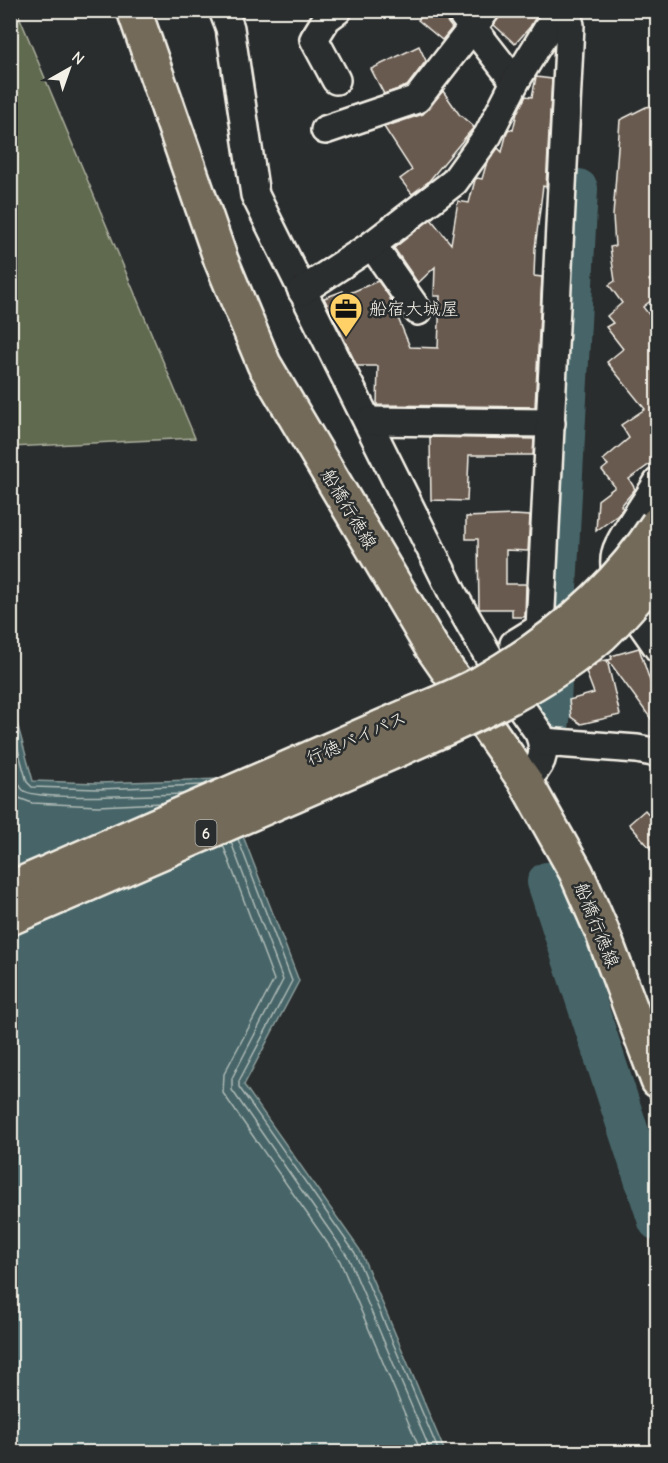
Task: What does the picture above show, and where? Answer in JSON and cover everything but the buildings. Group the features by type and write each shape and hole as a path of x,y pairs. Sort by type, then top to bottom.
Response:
{"main road":[{"name":"船橋行徳線","path":"134,10 221,260 264,364 431,646 525,781 580,881 601,928 657,1081"},
{"name":"行徳バイパス","path":"10,889 477,685 521,659 576,619 624,567 657,523"},
{"name":"行徳バイパス","path":"10,918 412,743 519,693 602,635 657,573"}],"street":[{"path":"223,10 230,28 255,195 454,596 504,683 543,742 539,768 525,781"},
{"path":"336,80 314,39 327,18 338,10"},
{"path":"302,291 372,245 454,182 488,135 515,82 560,10"},
{"path":"489,658 540,628 570,25 566,10"},
{"path":"325,130 417,99 473,16 515,82"},
{"path":"372,245 418,311"},
{"path":"369,421 551,423"},
{"path":"657,482 618,547 614,571 622,590 657,648"},
{"path":"504,683 548,656 584,628 622,590"},
{"path":"543,742 637,749 657,753"}],"green space":[{"path":"10,11 17,11 195,438 11,447"}],"water":[{"path":"10,698 33,781 98,783 221,779 299,981 244,1085 360,1250 445,1452 11,1452"}],"waterway":[{"path":"550,721 578,189"},
{"path":"547,882 658,1221"}],"place":[{"name":"船宿大城屋","path":"346,338"}]}
